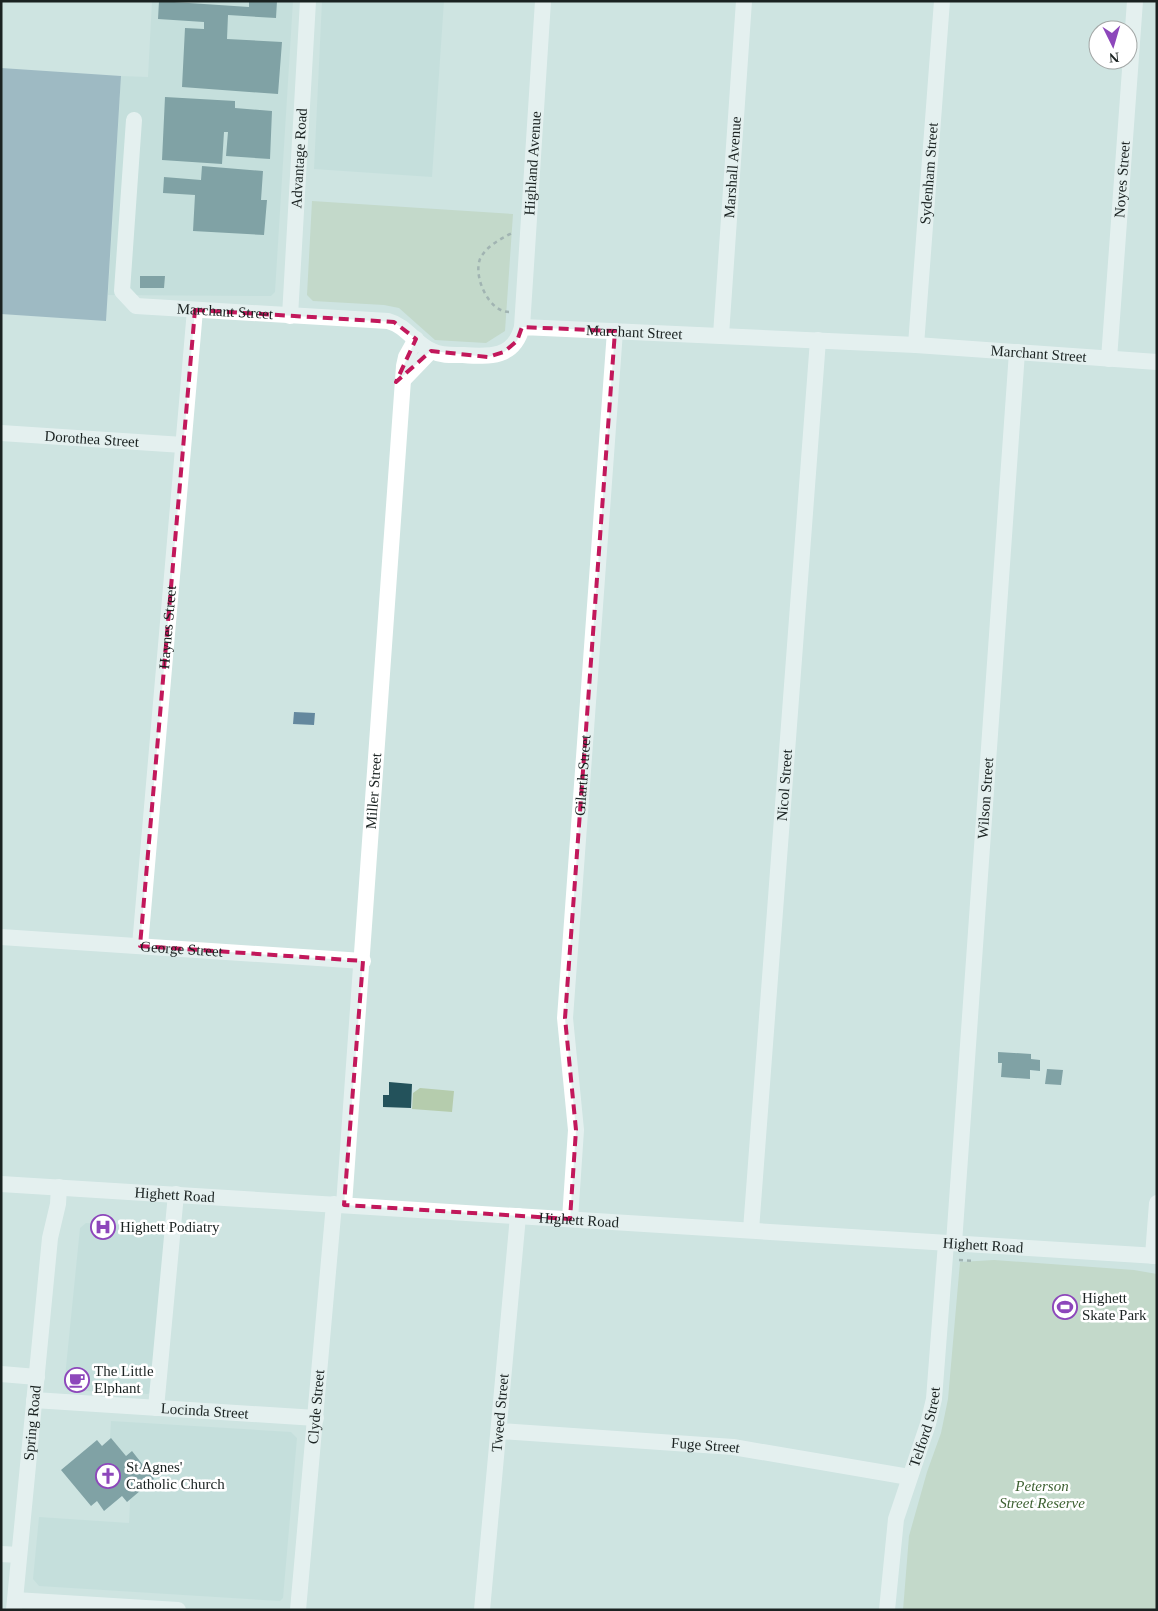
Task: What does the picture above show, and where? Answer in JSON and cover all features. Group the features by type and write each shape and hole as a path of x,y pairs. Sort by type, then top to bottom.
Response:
{"street":[{"name":"Advantage Road","path":"290,316 308,1"},
{"name":"Highland Avenue","path":"523,319 544,1"},
{"name":"Marshall Avenue","path":"721,335 744,1"},
{"name":"Sydenham Street","path":"916,345 942,1"},
{"name":"Noyes Street","path":"1109,358 1135,1"},
{"name":"Marchant Street","path":"134,120 122,291 136,306 388,321 403,327 431,351"},
{"name":"Haynes Street","path":"140,946 195,310"},
{"name":"Marchant Street","path":"523,319 615,331 916,345 1157,362"},
{"path":"405,378 431,351 440,354 488,356 513,346 523,319"},
{"name":"Gilarth Street","path":"570,1219 576,1130 565,1018 615,331"},
{"name":"Miller Street","path":"339,1204 363,961 406,357 416,339"},
{"name":"Nicol Street","path":"750,1230 818,340"},
{"name":"Wilson Street","path":"950,1243 1017,352"},
{"name":"Dorothea Street","path":"1,433 183,445"},
{"name":"George Street","path":"1,937 363,961"},
{"name":"Highett Road","path":"1,1184 1155,1256"},
{"name":"Spring Road","path":"14,1605 50,1238 47,1220 53,1187"},
{"path":"156,1408 176,1194"},
{"path":"1155,1256 1157,1203"},
{"name":"Clyde Street","path":"298,1610 339,1204"},
{"name":"Tweed Street","path":"482,1610 500,1431 518,1216"},
{"name":"Telford Street","path":"887,1610 893,1538 909,1477 928,1424 934,1399 950,1243"},
{"path":"1,1374 36,1377"},
{"name":"Locinda Street","path":"34,1400 316,1418"},
{"name":"Fuge Street","path":"500,1431 733,1447 909,1477"},
{"path":"1,1554 19,1556"},
{"path":"14,1605 178,1610"}],"path":[{"path":"514,232 488,249 480,258 479,268 482,287 495,308 523,319"}],"highlighted area":[{"path":"195,310 394,322 416,339 396,382 431,351 488,357 504,352 517,341 522,327 615,331 565,1018 576,1130 570,1219 344,1205 363,961 140,946"}],"shaded area":[{"path":"152,1 293,1 275,292 271,296 108,295 121,76 148,77"},
{"path":"322,1 444,1 432,177 314,169"},
{"path":"86,1223 167,1228 153,1391 148,1394 67,1390 64,1387 80,1228"},
{"path":"111,1421 291,1432 297,1438 283,1598 280,1601 39,1586 33,1579 39,1517 129,1523 132,1463 110,1438"}],"green space":[{"path":"312,201 513,214 505,331 486,343 435,340 399,308 384,305 313,301 307,295"},
{"path":"420,1088 454,1091 452,1112 412,1109 413,1093"},
{"name":"Peterson Street Reserve","path":"994,1260 1134,1270 1157,1274 1157,1610 903,1610 909,1536 927,1472 941,1433 948,1399 960,1262"}],"water":[{"path":"1,68 121,76 106,321 1,314"},
{"path":"294,712 315,713 314,725 293,724"}],"building":[{"path":"159,1 249,7 249,1 277,1 276,18 228,15 227,39 282,42 278,94 182,87 185,28 204,29 204,22 158,19"},
{"path":"165,97 235,101 235,108 272,111 270,159 226,156 228,132 224,132 222,164 162,160"},
{"path":"202,166 263,171 261,200 267,200 264,235 193,231 195,195 163,193 164,177 201,180"},
{"path":"140,276 165,276 164,288 140,288"},
{"path":"998,1052 1031,1054 1031,1059 1040,1060 1040,1071 1030,1070 1030,1079 1001,1077 1002,1063 998,1063"},
{"path":"1047,1069 1063,1070 1061,1085 1045,1084"},
{"path":"389,1082 412,1084 411,1108 383,1107 383,1095 389,1095"},
{"name":"St Agnes' Catholic Church","path":"111,1438 126,1456 132,1451 154,1479 127,1502 122,1496 104,1511 97,1501 91,1506 61,1470 97,1440 102,1446"}],"place":[{"name":"Highett Podiatry","path":"103,1227"},
{"name":"Highett Skate Park","path":"1065,1307"},
{"name":"The Little Elphant","path":"77,1380"},
{"name":"St Agnes' Catholic Church","path":"108,1476"}]}
